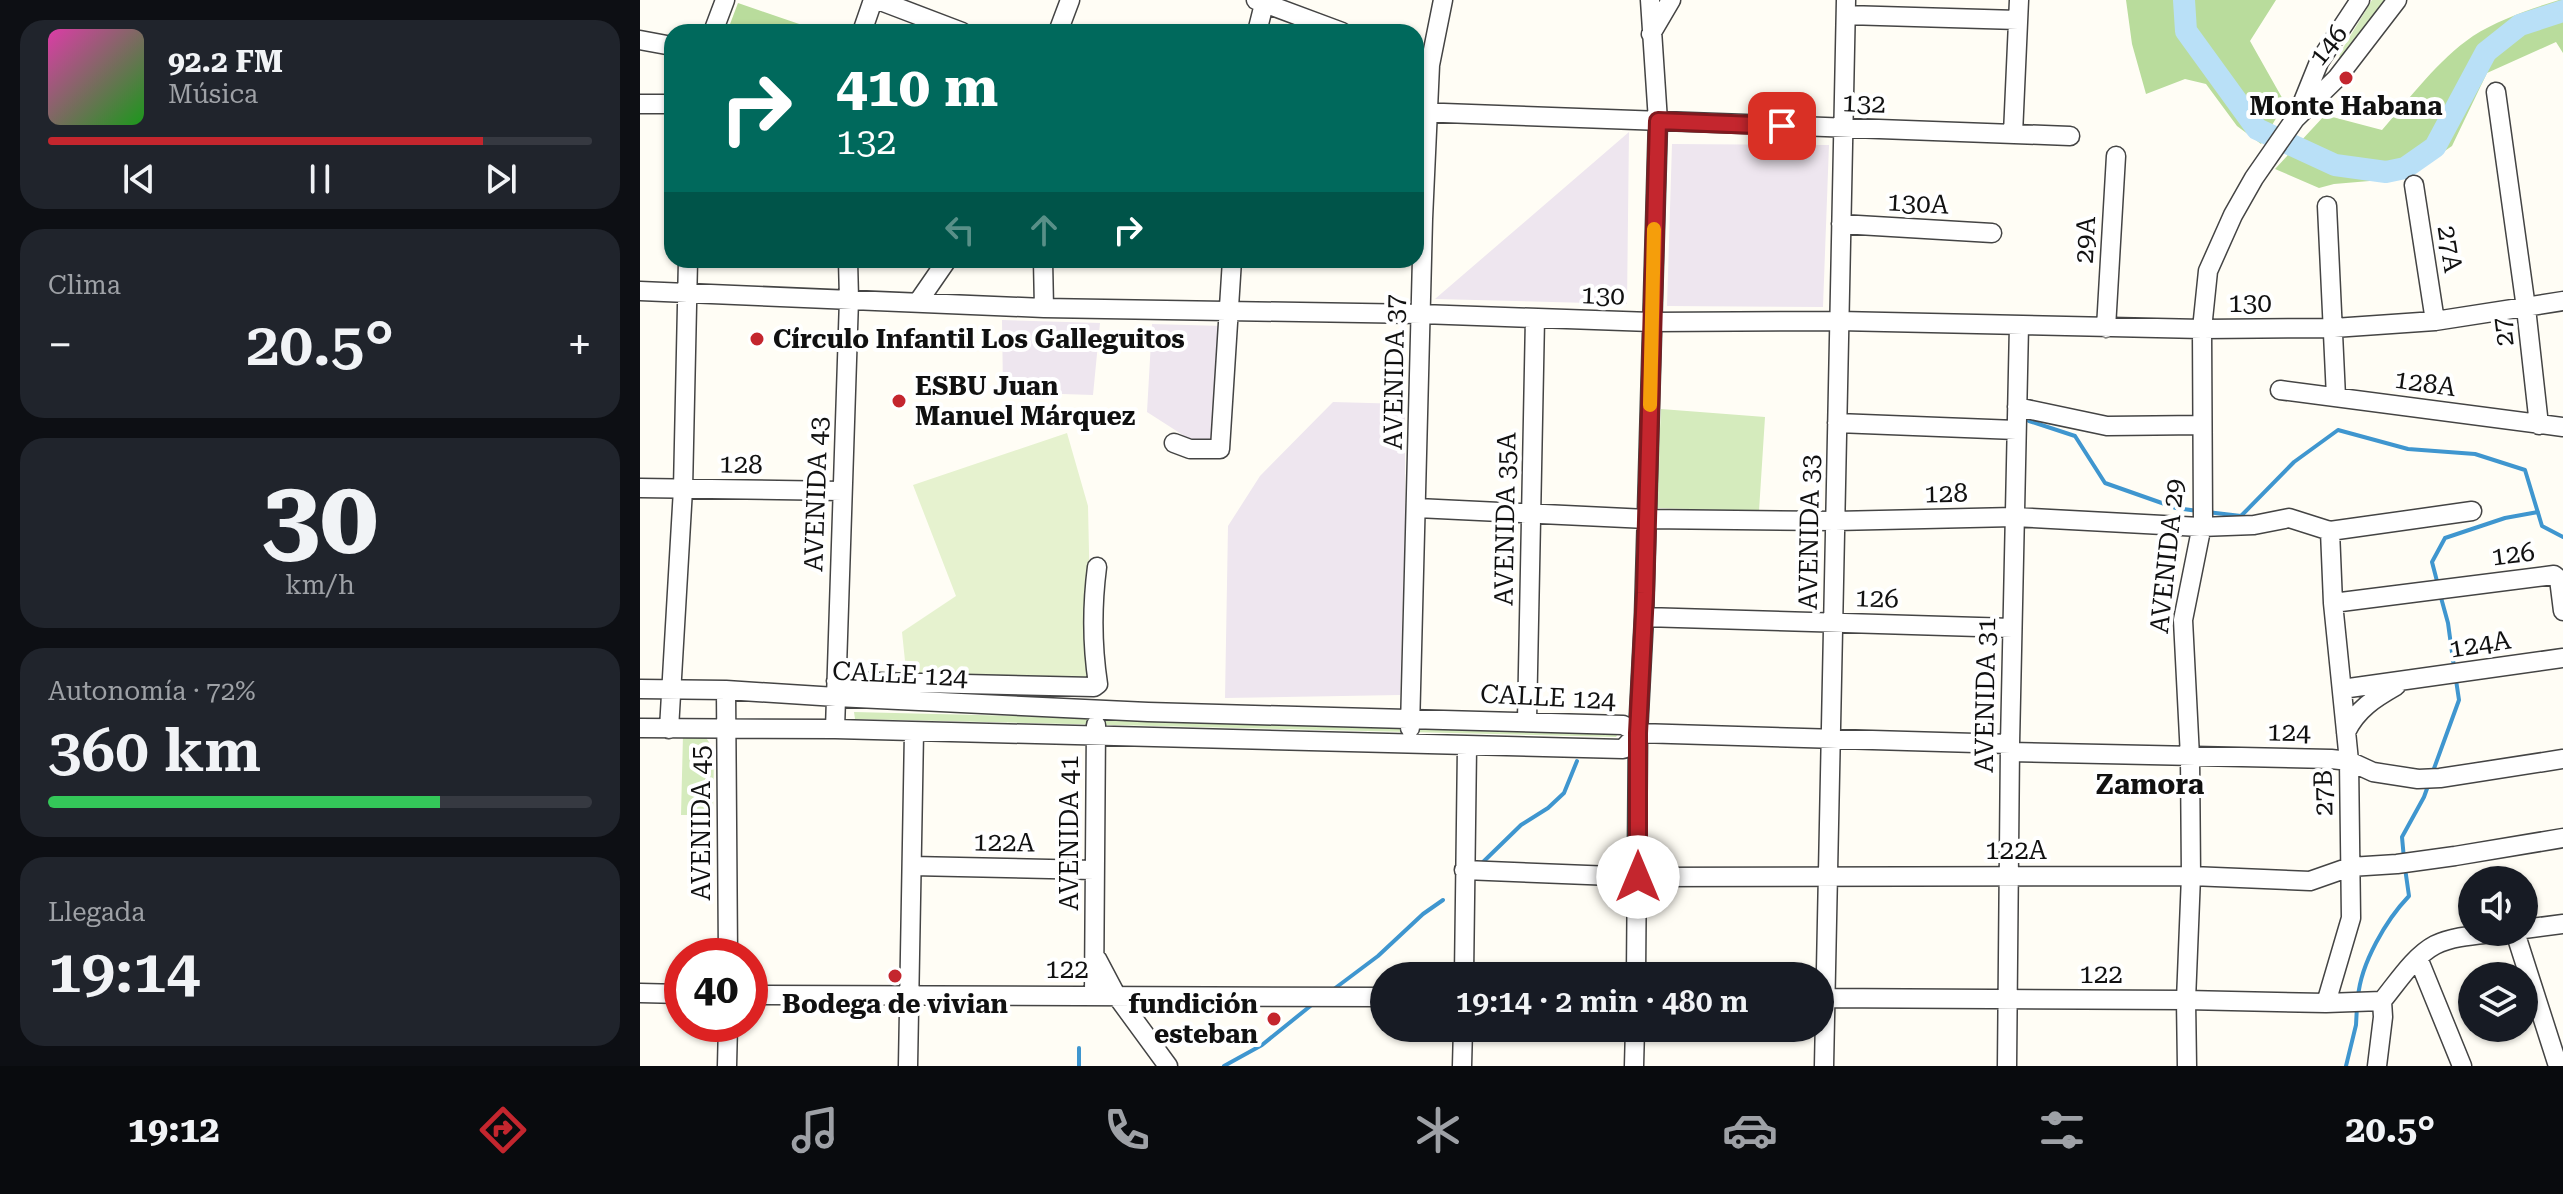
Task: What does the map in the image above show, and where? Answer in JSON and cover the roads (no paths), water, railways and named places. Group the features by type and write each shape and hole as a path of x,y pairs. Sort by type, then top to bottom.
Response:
{"street":[{"path":"716,24 725,0"},
{"path":"865,24 875,0 940,24"},
{"path":"1061,24 1070,0"},
{"name":"AVENIDA 37","path":"1424,59 1443,0"},
{"path":"1636,962 1638,733 1658,121 1650,0"},
{"path":"1651,34 1671,0"},
{"path":"2013,134 2019,0"},
{"name":"146","path":"2295,119 2319,62 2360,0"},
{"name":"146","path":"2265,163 2295,119 2337,78 2397,0"},
{"path":"1258,24 1261,1 1321,24"},
{"path":"1846,7 2018,20"},
{"name":"AVENIDA 33","path":"1824,962 1846,7"},
{"path":"640,40 664,44"},
{"name":"27","path":"2496,92 2539,425"},
{"path":"640,104 664,104"},
{"name":"132","path":"1424,112 2070,136"},
{"name":"29A","path":"2106,328 2116,156"},
{"name":"AVENIDA 29","path":"2187,1066 2190,757 2183,620 2202,518 2202,329 2208,271 2233,215 2265,163"},
{"name":"27A","path":"2414,185 2435,321"},
{"path":"2327,206 2336,397"},
{"name":"130A","path":"1841,224 1992,233"},
{"name":"AVENIDA 45","path":"669,729 683,489 688,268"},
{"name":"AVENIDA 43","path":"835,729 848,268"},
{"path":"918,302 941,268"},
{"path":"1043,268 1044,308"},
{"path":"1174,443 1190,449 1220,449 1232,268"},
{"name":"AVENIDA 37","path":"1409,745 1421,268"},
{"name":"130","path":"640,291 1044,308 1421,314 1651,322 1839,321 2202,329 2334,328 2435,321 2563,301"},
{"name":"AVENIDA 35A","path":"1527,721 1535,318"},
{"name":"AVENIDA 31","path":"2007,1066 2019,325"},
{"name":"128A","path":"2280,390 2563,427"},
{"path":"2017,407 2107,426 2202,425"},
{"path":"1837,423 2016,430"},
{"name":"128","path":"640,488 842,491"},
{"name":"128","path":"1417,508 1647,519 2202,518 2254,525 2289,518 2330,531 2472,511"},
{"name":"27B","path":"2330,531 2333,603 2349,761 2351,918 2335,1003"},
{"path":"836,689 1094,687 1098,684 1093,654 1093,598 1097,567"},
{"name":"126","path":"2333,603 2557,577 2563,611"},
{"name":"126","path":"1644,617 2012,628"},
{"name":"124A","path":"2342,689 2563,658"},
{"name":"124A","path":"2346,732 2372,699 2406,681"},
{"name":"CALLE 124","path":"640,689 836,689 1096,710 1623,725 1638,733 1623,749 835,729 640,728"},
{"name":"AVENIDA 45","path":"726,690 728,938"},
{"name":"AVENIDA 41","path":"1094,995 1096,710"},
{"path":"908,1066 914,732"},
{"name":"124","path":"1638,733 2349,761 2373,772 2418,779 2563,759"},
{"path":"1464,962 1467,747"},
{"name":"122A","path":"1464,870 1638,877 2191,876 2310,881 2350,867 2406,862 2563,838"},
{"name":"122A","path":"912,866 1094,870"},
{"path":"2538,927 2563,924"},
{"path":"2377,1066 2383,1017 2376,1002 2432,946 2458,939"},
{"path":"2519,946 2558,1066"},
{"path":"1095,955 1116,995 1168,1066"},
{"path":"2418,958 2462,1066"},
{"path":"640,993 664,994"},
{"name":"122","path":"768,995 1370,997"},
{"name":"122","path":"1834,998 2376,1002"},
{"path":"727,1066 728,1042"},
{"path":"1462,1066 1463,1042"},
{"path":"1634,1066 1635,1042"},
{"name":"AVENIDA 33","path":"1824,1042 1824,1066"}],"waterway":[{"path":"2184,0 2186,31 2257,129 2335,165 2386,172 2405,168 2435,147 2486,52 2520,25 2563,11"},
{"path":"2029,421 2075,436 2105,483 2176,508 2198,511"},
{"path":"2207,512 2241,516 2294,462 2338,430 2408,449 2475,454 2525,470 2542,526 2563,537"},
{"path":"2438,585 2432,562 2445,538 2505,518 2538,512"},
{"path":"2440,594 2454,667"},
{"path":"2432,774 2459,700 2456,680"},
{"path":"1482,863 1521,825 1548,808 1564,793 1577,761"},
{"path":"2404,859 2402,837 2429,783"},
{"path":"2358,997 2364,970 2376,943 2409,896 2405,868"},
{"path":"1334,989 1443,900"},
{"path":"1224,1066 1262,1045 1314,1003"},
{"path":"2346,1066 2356,1025 2357,1006"},
{"path":"1079,1048 1079,1066"}],"place":[{"name":"Monte Habana","path":"2346,78"},
{"name":"Círculo Infantil Los Galleguitos","path":"757,339"},
{"name":"ESBU Juan Manuel Márquez","path":"899,401"},
{"name":"Bodega de vivian","path":"895,976"},
{"name":"fundición esteban","path":"1274,1019"}],"district":[{"name":"Zamora","path":"2150,784"}]}
